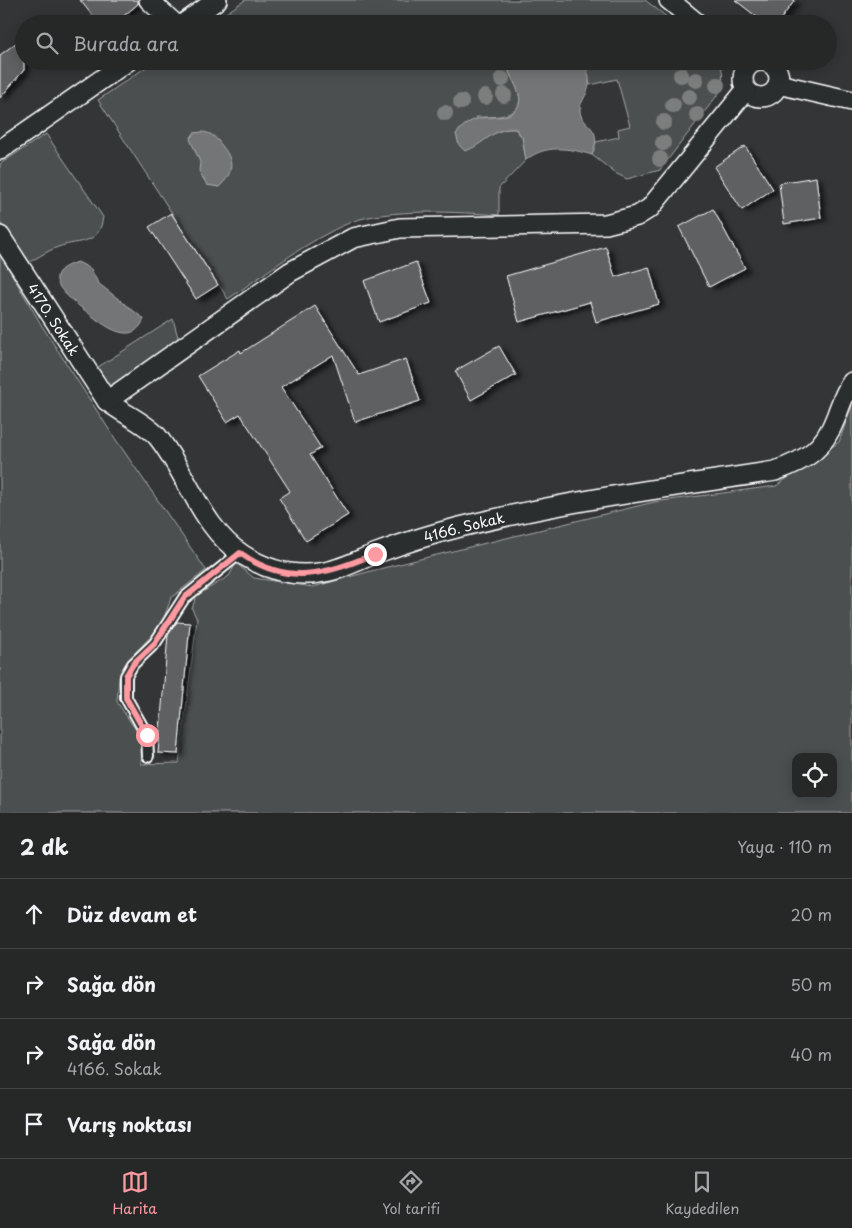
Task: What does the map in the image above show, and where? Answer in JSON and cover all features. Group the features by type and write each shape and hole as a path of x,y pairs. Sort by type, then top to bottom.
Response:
{"street":[{"path":"149,0 165,15"},
{"path":"196,15 217,0"},
{"path":"670,0 688,15"},
{"path":"0,150 115,70"},
{"path":"745,70 743,79 746,90 755,96 766,96 776,89 778,84 777,72 775,70"},
{"path":"778,84 852,101"},
{"path":"107,401 290,272 353,238 400,228 606,224 637,216 650,208 746,90"},
{"name":"4170. Sokak","path":"0,236 107,401"},
{"name":"4166. Sokak","path":"107,401 121,413 141,423 156,436 221,538 240,553 270,569 295,575 321,573 406,542 501,516 563,504 775,471 799,463 817,450 828,435 843,396 852,382"}],"lane":[{"path":"148,756 147,735 126,698 126,676 133,664 155,643 184,598 240,553"}],"shaded area":[{"path":"245,0 645,0 664,15 223,15"},
{"path":"142,70 509,70 519,97 519,104 515,110 501,116 476,117 487,138 500,131 515,129 522,137 526,160 499,188 499,215 424,212 384,215 351,222 318,238 228,299 98,100"},
{"path":"509,70 587,70 589,75 589,84 580,109 583,119 594,132 595,145 592,155 558,149 541,151 526,160 522,137 516,129 501,130 465,151 459,145 456,134 464,125 481,118 505,116 517,108 520,97"},
{"path":"586,70 722,70 719,93 660,170 627,179 615,173 592,155 596,142 619,137 618,129 630,126 617,79 590,85"},
{"path":"202,132 214,137 227,152 231,163 230,173 219,187 207,185 199,171 200,162 190,139 194,133"},
{"path":"46,134 103,217 98,233 93,237 54,249 26,264 0,222 0,164"},
{"path":"0,254 42,326 112,434 206,570 171,598 161,626 130,658 119,677 117,702 138,733 142,748 141,764 179,763 197,619 192,609 196,596 229,576 236,563 254,578 313,587 654,502 776,486 839,442 852,405 852,813 0,813"},
{"path":"78,262 91,269 98,283 144,319 138,328 131,332 123,333 114,330 89,314 63,291 58,284 59,272"},
{"path":"173,319 179,341 124,383 111,387 100,379 95,369"}],"building":[{"path":"80,0 138,0 138,4 125,15 92,15"},
{"path":"735,0 795,0 784,15 754,15"},
{"path":"15,44 15,70 24,70 0,98 0,55"},
{"path":"745,146 773,189 742,210 714,167"},
{"path":"816,177 821,218 784,224 779,183"},
{"path":"713,209 745,268 709,287 679,227"},
{"path":"171,213 218,285 196,299 149,227"},
{"path":"606,247 615,277 649,267 659,304 596,322 590,302 519,322 506,276"},
{"path":"416,262 431,303 379,322 364,281"},
{"path":"315,306 359,375 406,359 420,401 355,422 333,355 281,387 321,448 310,455 348,515 306,541 279,498 290,491 240,414 227,422 198,376 240,350 241,353"},
{"path":"499,346 516,375 471,400 455,371"},
{"path":"177,622 190,623 178,754 158,753 168,635"}],"route":[{"path":"147,735 126,698 124,688 126,676 133,664 155,643 184,598 240,553 270,569 295,575 321,573 375,554"}]}
